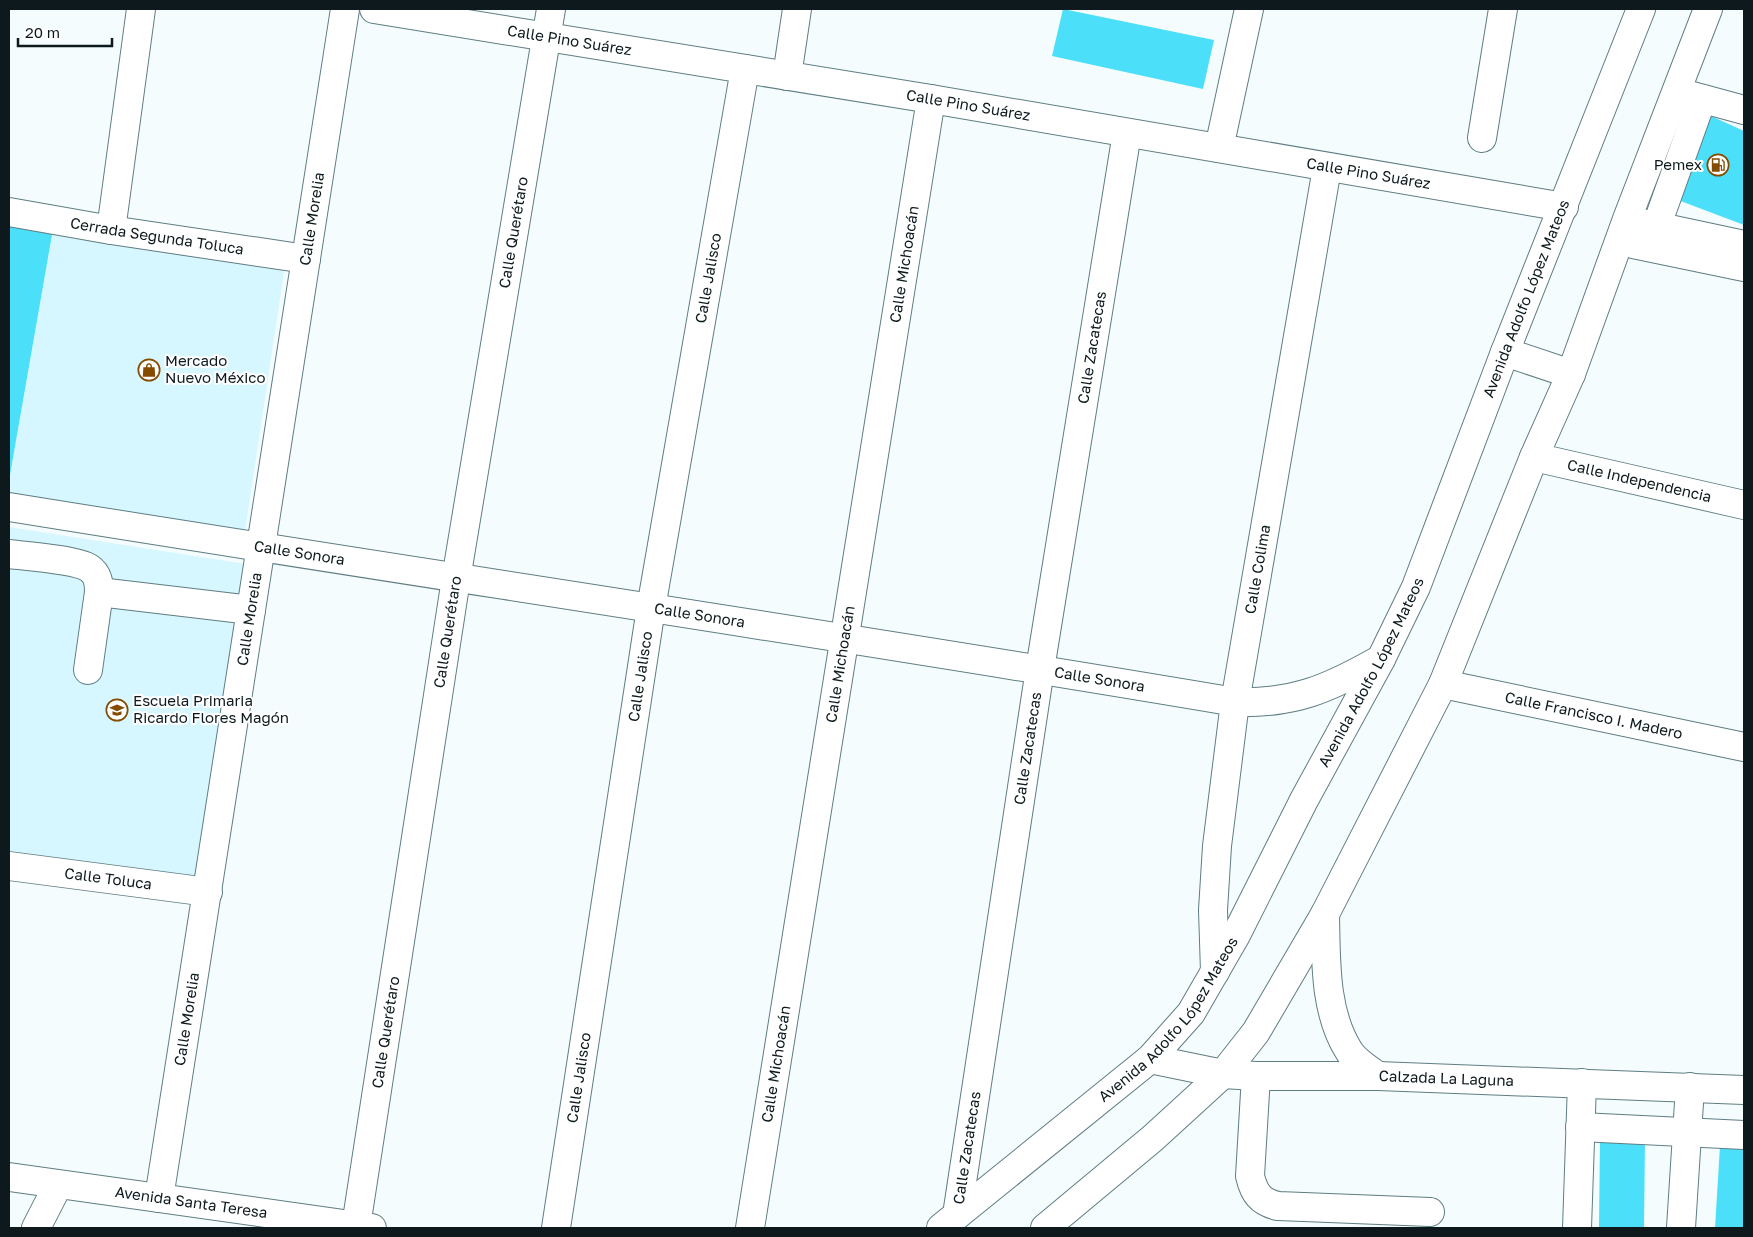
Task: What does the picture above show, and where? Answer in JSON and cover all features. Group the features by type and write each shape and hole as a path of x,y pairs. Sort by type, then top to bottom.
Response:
{"street":[{"path":"111,230 141,9"},
{"name":"Calle Morelia","path":"159,1198 345,9"},
{"name":"Calle Pino Suárez","path":"374,9 745,69 1564,207"},
{"name":"Calle Querétaro","path":"364,1227 456,579 551,9"},
{"path":"787,76 798,9"},
{"path":"1219,148 1249,9"},
{"path":"1482,138 1503,9"},
{"name":"Avenida Adolfo López Mateos","path":"949,1222 1150,1059 1191,1013 1215,972 1381,659 1416,588 1505,352 1641,9"},
{"path":"1045,1228 1190,1106 1223,1074 1256,1032 1325,914 1443,684 1534,457 1571,374 1623,230 1708,9"},
{"name":"Calle Jalisco","path":"556,1228 651,608 745,69"},
{"path":"1676,91 1744,110"},
{"path":"1653,237 1702,99"},
{"name":"Calle Michoacán","path":"750,1228 931,100"},
{"name":"Calle Zacatecas","path":"949,1222 1127,133"},
{"name":"Calle Colima","path":"1215,972 1213,910 1217,846 1235,702 1327,168"},
{"name":"Cerrada Segunda Toluca","path":"9,212 111,230 306,259"},
{"path":"1623,230 1653,237 1744,267"},
{"path":"1653,237 1744,245"},
{"path":"1505,352 1571,374"},
{"name":"Calle Independencia","path":"1534,457 1744,505"},
{"name":"Calle Sonora","path":"9,507 456,579 846,637 1235,702 1256,703 1302,696 1337,684 1381,659"},
{"path":"9,554 78,564 89,568 98,581 99,592 88,670"},
{"path":"99,592 251,610"},
{"name":"Calle Francisco I. Madero","path":"1443,684 1744,747"},
{"name":"Calle Toluca","path":"9,866 208,892"},
{"path":"1325,914 1330,996 1340,1033 1350,1052 1378,1076"},
{"name":"Calzada La Laguna","path":"1150,1059 1223,1074 1256,1076 1378,1076 1690,1086 1744,1090"},
{"path":"1256,1076 1250,1176 1252,1187 1259,1199 1278,1206 1430,1212"},
{"path":"1576,1228 1582,1083"},
{"path":"1681,1228 1690,1086"},
{"path":"1580,1127 1744,1135"},
{"name":"Avenida Santa Teresa","path":"9,1177 159,1198 252,1220 364,1227"},
{"path":"36,1228 58,1185"}],"shaded area":[{"name":"Mercado Nuevo México","path":"53,229 286,259 244,538 9,499 9,481"},
{"name":"Escuela Primaria Ricardo Flores Magón","path":"9,527 246,564 201,881 9,857"}],"building":[{"path":"1063,9 1214,40 1203,89 1052,56"},
{"name":"Pemex","path":"1711,116 1744,131 1744,225 1678,200"},
{"path":"9,223 53,229 10,475 9,475"},
{"path":"1600,1140 1645,1140 1644,1228 1599,1228"},
{"path":"1720,1146 1744,1147 1744,1228 1715,1228"}],"place":[{"name":"Pemex","path":"1718,165"},
{"name":"Mercado Nuevo México","path":"149,370"},
{"name":"Escuela Primaria Ricardo Flores Magón","path":"117,710"}]}
